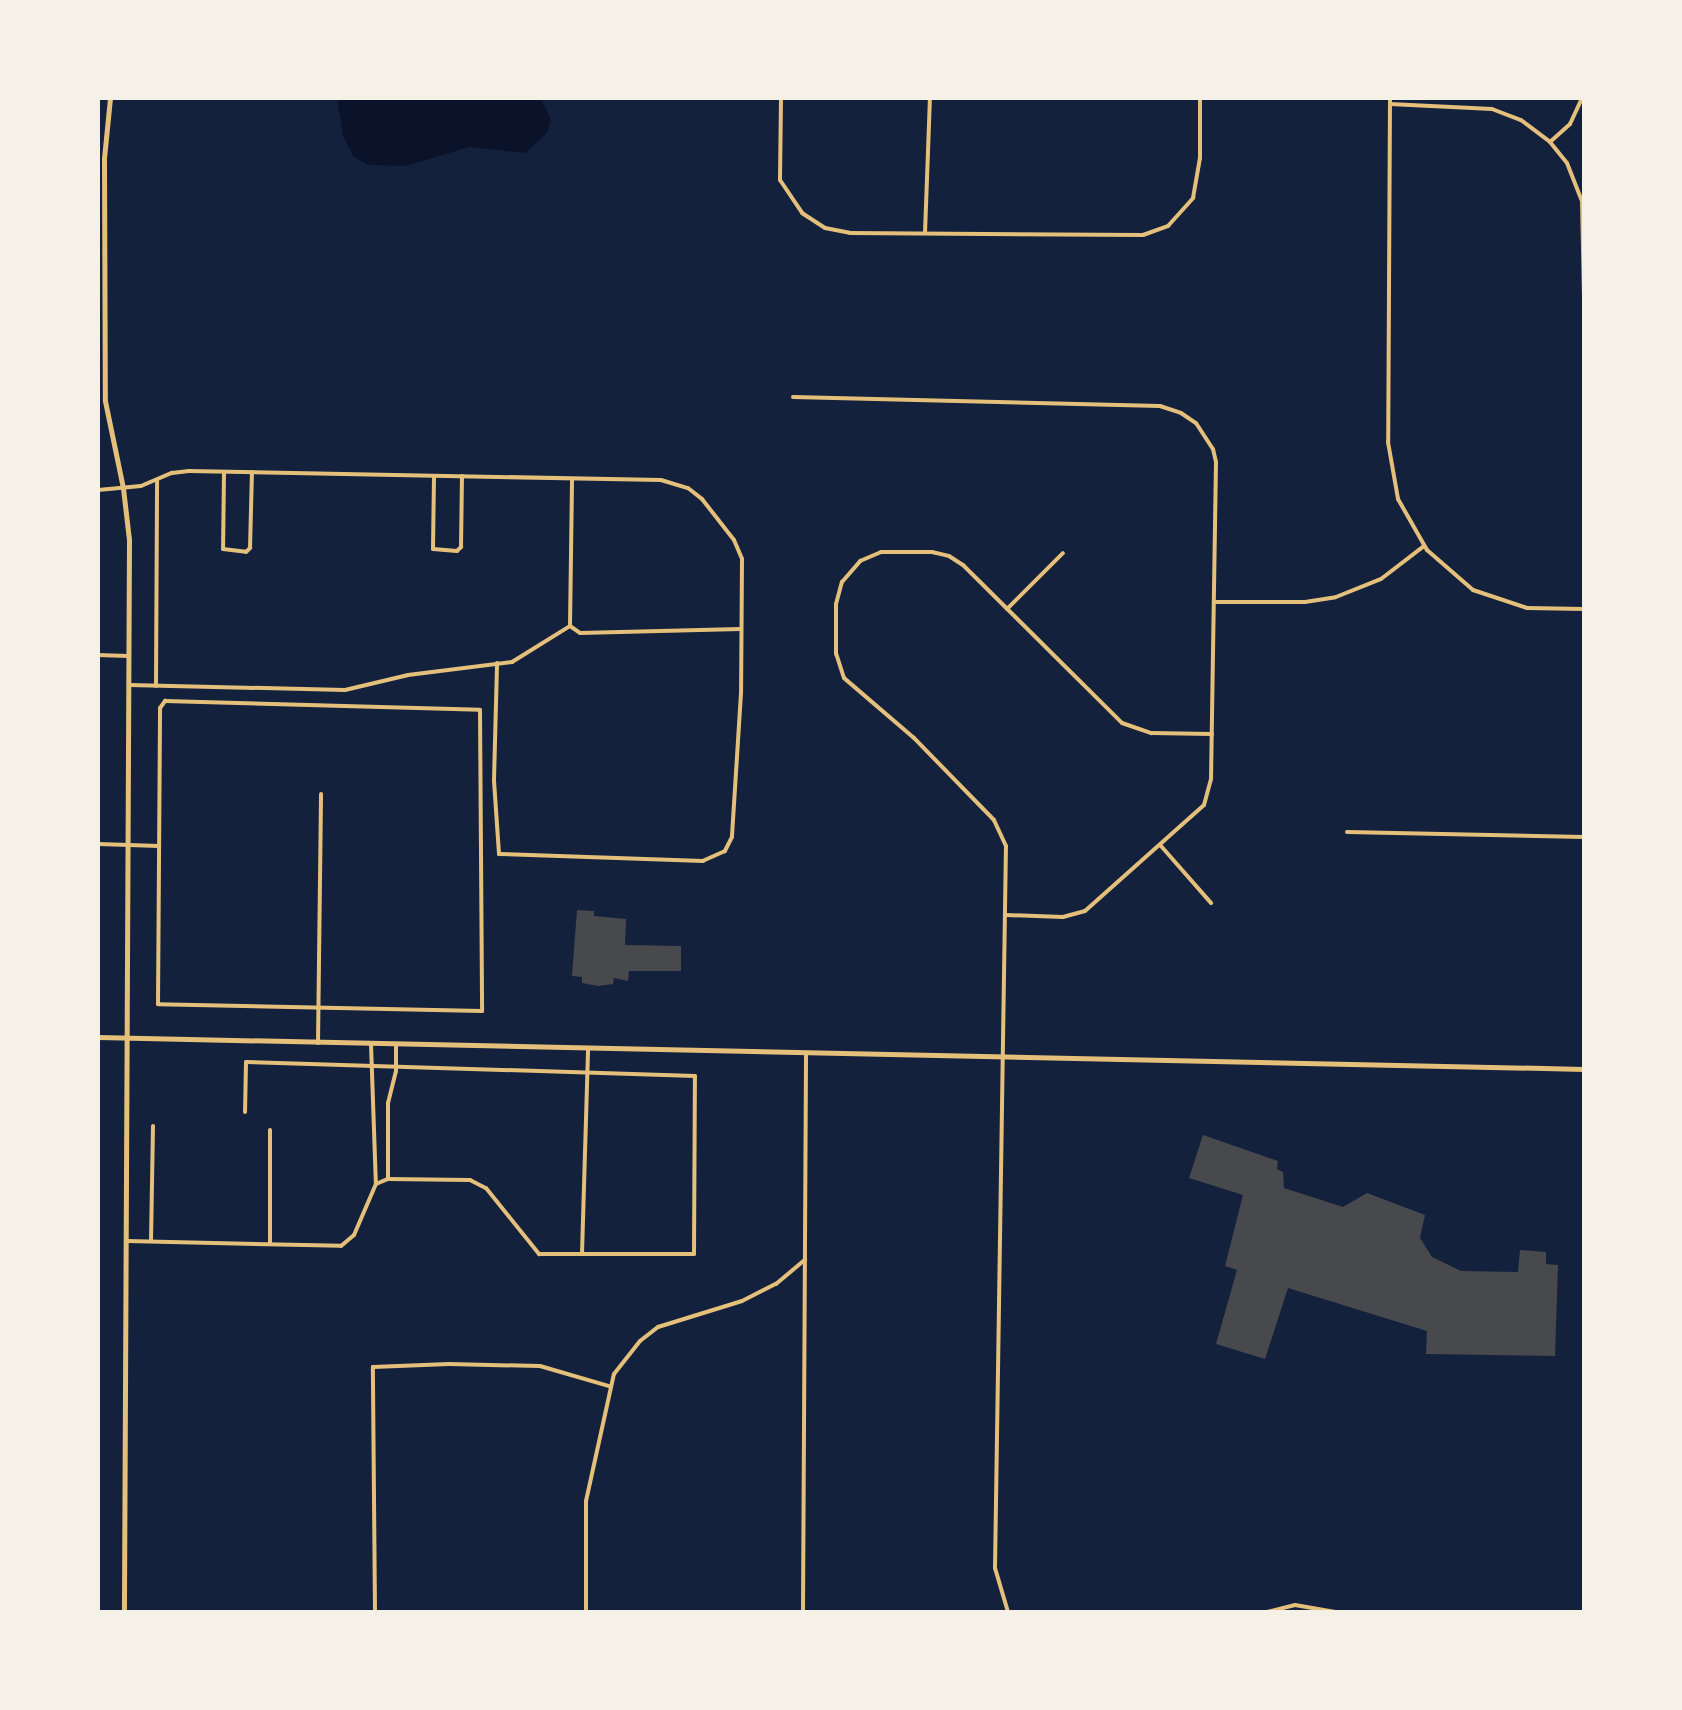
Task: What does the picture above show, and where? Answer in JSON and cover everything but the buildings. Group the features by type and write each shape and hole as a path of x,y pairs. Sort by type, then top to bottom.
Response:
{"street":[{"path":"110,98 104,158 105,401 123,488 129,540 124,1612"},
{"path":"781,98 780,180 802,213 825,228 850,233 1143,235 1168,226 1193,198 1200,158 1200,98"},
{"path":"925,233 930,98"},
{"path":"1550,142 1570,124 1582,98"},
{"path":"1584,293 1582,201 1567,163 1550,142 1521,120 1492,109 1390,101 1389,460 1402,508 1424,546 1455,577 1489,597 1531,608 1584,609"},
{"path":"793,397 1160,406 1181,413 1199,426 1213,449 1216,467 1211,783 1204,805 1161,846 1079,914 1006,915"},
{"path":"98,490 157,481 182,471 666,481 688,488 702,499 741,553 741,693 732,837 725,851 715,859 703,861 499,854 494,780 497,663"},
{"path":"224,472 225,552 246,552 250,548 252,472"},
{"path":"434,476 433,549 436,551 457,551 461,547 462,476"},
{"path":"570,626 572,479"},
{"path":"156,686 157,481"},
{"path":"1215,602 1305,602 1336,597 1381,579 1424,546"},
{"path":"1008,1612 995,1568 1007,855 999,828 914,738 850,686 836,658 837,595 853,567 881,552 932,552 963,565 1126,725 1151,733 1212,734"},
{"path":"1007,609 1063,553"},
{"path":"570,626 580,633 740,629"},
{"path":"129,685 345,690 408,675 522,658 570,626"},
{"path":"98,655 129,656"},
{"path":"164,702 480,710 482,1011 318,1010 158,1004 159,846 160,708 164,702"},
{"path":"318,1043 321,794"},
{"path":"1347,832 1584,837"},
{"path":"98,844 159,846"},
{"path":"1161,846 1211,903"},
{"path":"98,1037 1584,1069"},
{"path":"127,1241 341,1246 349,1242 376,1184 371,1044"},
{"path":"388,1179 388,1103 396,1065 396,1045"},
{"path":"582,1254 588,1049"},
{"path":"803,1612 806,1053"},
{"path":"245,1112 246,1062 588,1070 695,1076 694,1254 539,1254 479,1182 388,1179 376,1184"},
{"path":"151,1241 153,1126"},
{"path":"270,1130 270,1244"},
{"path":"586,1612 586,1501 607,1417 609,1386 625,1358 658,1327 742,1301 776,1284 805,1260"},
{"path":"375,1612 373,1367 449,1364 540,1366 609,1386"},
{"path":"1267,1612 1295,1605 1335,1612"}],"water":[{"path":"337,98 541,98 551,120 547,133 525,153 469,147 406,166 368,165 353,156 343,135"}]}
